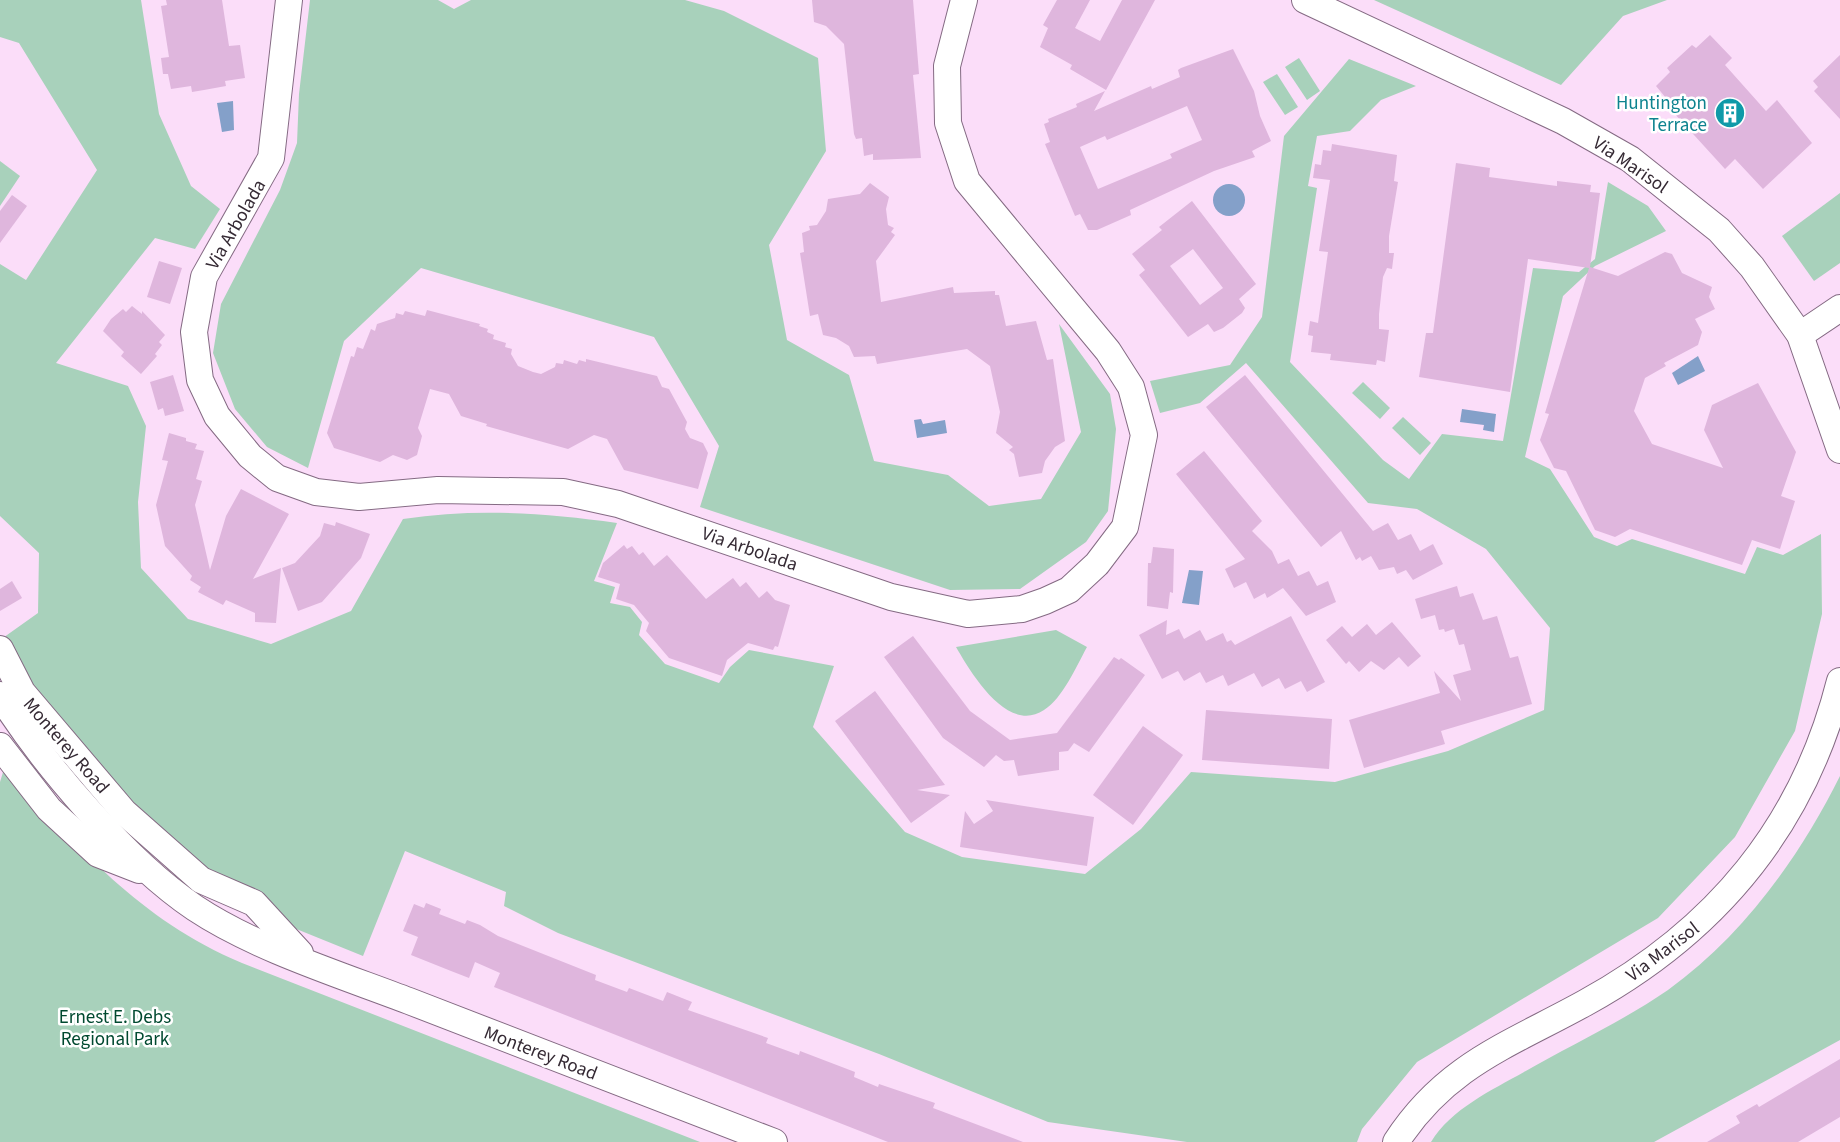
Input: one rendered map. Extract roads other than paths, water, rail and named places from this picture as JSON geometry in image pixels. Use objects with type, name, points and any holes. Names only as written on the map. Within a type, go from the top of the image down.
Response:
[{"type":"street","name":"Via Arbolada","points":[[289,0],[271,158],[204,277],[194,332],[200,380],[217,416],[250,456],[277,478],[316,492],[359,497],[438,490],[564,492],[618,504],[891,597],[968,614],[1022,609],[1045,601],[1069,590],[1097,564],[1125,527],[1144,435],[1130,387],[1108,351],[967,181],[948,122],[947,66],[964,0]]},
{"type":"street","name":"Via Marisol","points":[[1306,0],[1563,121],[1630,159],[1720,230],[1752,267],[1800,335],[1840,450]]},
{"type":"street","points":[[1800,335],[1840,308]]},
{"type":"street","name":"Monterey Road","points":[[0,649],[22,692],[124,812],[201,880],[254,903],[308,962]]},
{"type":"street","name":"Via Marisol","points":[[1396,1142],[1420,1108],[1455,1075],[1632,976],[1677,943],[1734,889],[1770,842],[1805,781],[1830,719],[1840,681]]},
{"type":"street","name":"Monterey Road","points":[[0,695],[27,736],[120,843],[155,877],[197,909],[308,962],[774,1142]]},
{"type":"street","name":"Monterey Road","points":[[0,746],[49,809],[98,854],[155,877]]},
{"type":"water","points":[[233,101],[234,130],[222,132],[217,103]]},
{"type":"water","points":[[1229,184],[1240,189],[1245,200],[1240,211],[1229,216],[1218,211],[1213,200],[1218,189]]},
{"type":"water","points":[[1698,356],[1705,371],[1678,385],[1672,373]]},
{"type":"water","points":[[1462,409],[1496,414],[1494,432],[1483,430],[1484,425],[1460,422]]},
{"type":"water","points":[[921,419],[923,424],[945,420],[947,433],[917,438],[914,420]]},
{"type":"water","points":[[1189,570],[1203,571],[1199,605],[1182,603]]},
{"type":"place","name":"Huntington Terrace","points":[[1730,113]]},
{"type":"park label","name":"Ernest E. Debs Regional Park","points":[[115,1027]]}]
